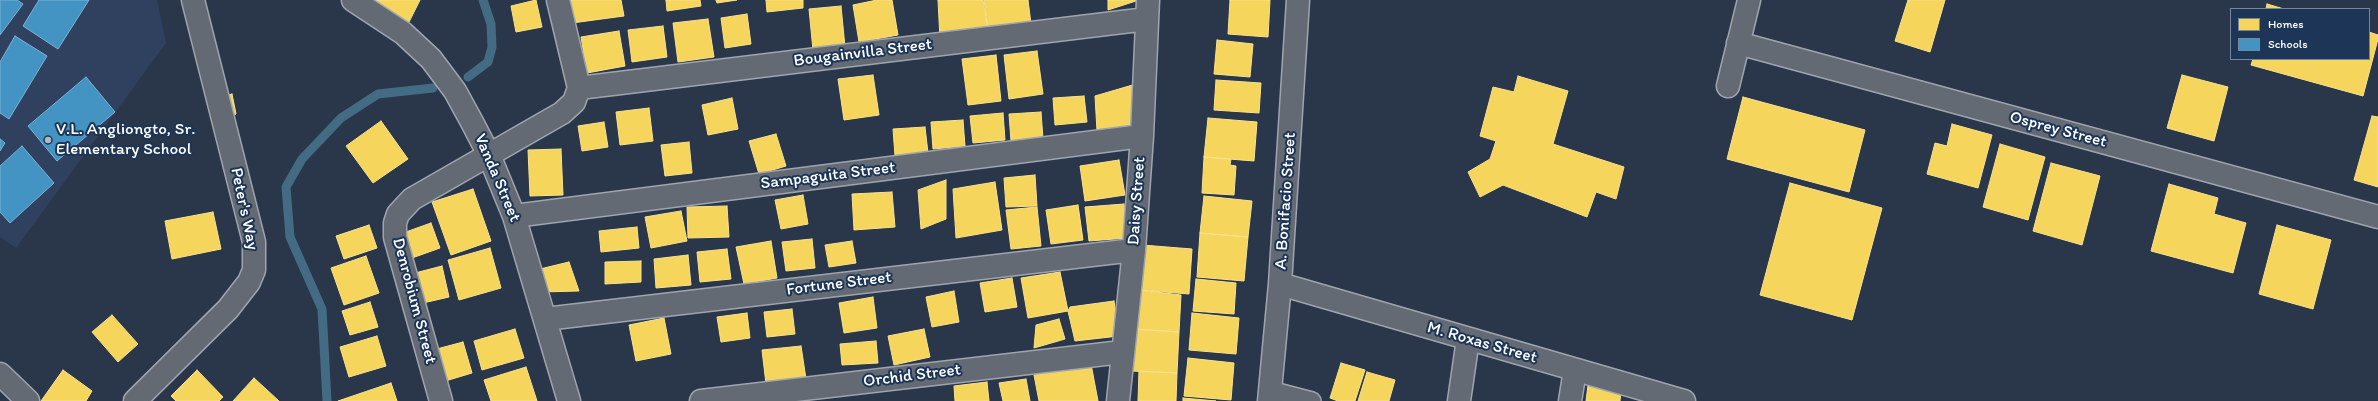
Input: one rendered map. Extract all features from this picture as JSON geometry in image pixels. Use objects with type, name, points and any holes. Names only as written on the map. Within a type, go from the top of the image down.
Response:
[{"type":"street","name":"Peter's Way","points":[[145,397],[228,309],[249,282],[254,270],[254,242],[193,0]]},
{"type":"street","name":"Vanda Street","points":[[353,0],[403,33],[435,64],[455,91],[489,155],[514,216],[569,401]]},
{"type":"street","points":[[558,0],[579,88]]},
{"type":"street","name":"A. Bonifacio Street","points":[[1270,395],[1280,284],[1298,0]]},
{"type":"street","points":[[1728,86],[1749,0]]},
{"type":"street","name":"Bougainvilla Street","points":[[579,88],[1147,9]]},
{"type":"street","name":"Daisy Street","points":[[1118,401],[1134,250],[1142,136],[1147,9]]},
{"type":"street","name":"Osprey Street","points":[[1738,43],[2378,217]]},
{"type":"street","name":"Denrobium Street","points":[[441,401],[395,237],[395,223],[398,214],[405,204],[562,113],[574,102],[579,88]]},
{"type":"street","name":"Sampaguita Street","points":[[514,216],[1142,136]]},
{"type":"street","name":"Fortune Street","points":[[544,319],[1134,250]]},
{"type":"street","name":"M. Roxas Street","points":[[1280,284],[1678,400]]},
{"type":"street","points":[[1459,401],[1468,338]]},
{"type":"street","name":"Orchid Street","points":[[701,401],[1122,352]]},
{"type":"street","points":[[1570,401],[1575,370]]},
{"type":"street","points":[[0,374],[28,401]]},
{"type":"lane","points":[[1270,395],[1312,401]]},
{"type":"shaded area","name":"V.L. Angliongto, Sr. Elementary School","points":[[0,0],[157,0],[166,43],[16,248],[0,237]]},
{"type":"building: Homes","points":[[364,0],[420,0],[409,22]]},
{"type":"building: Homes","points":[[536,0],[542,27],[516,32],[511,6]]},
{"type":"building: Homes","points":[[569,0],[621,0],[624,16],[572,23]]},
{"type":"building: Homes","points":[[666,0],[700,0],[701,6],[667,11]]},
{"type":"building: Homes","points":[[716,0],[737,0],[717,3]]},
{"type":"building: Homes","points":[[766,0],[803,0],[803,8],[767,12]]},
{"type":"building: Homes","points":[[877,0],[892,0],[898,35],[859,42],[853,5]]},
{"type":"building: Homes","points":[[938,0],[983,0],[988,31],[940,39]]},
{"type":"building: Homes","points":[[984,0],[1028,0],[1031,24],[988,31]]},
{"type":"building: Homes","points":[[1108,0],[1139,0],[1108,10]]},
{"type":"building: Homes","points":[[1230,0],[1270,0],[1268,37],[1228,34]]},
{"type":"building: Homes","points":[[1908,0],[1945,0],[1930,52],[1895,41]]},
{"type":"building: Homes","points":[[2267,4],[2281,8],[2266,8]]},
{"type":"building: Homes","points":[[841,6],[845,47],[813,50],[809,9]]},
{"type":"building: Homes","points":[[747,14],[751,44],[725,48],[721,18]]},
{"type":"building: Homes","points":[[708,19],[714,57],[678,62],[673,23]]},
{"type":"building: Homes","points":[[663,26],[667,57],[632,62],[628,30]]},
{"type":"building: Homes","points":[[619,31],[625,66],[587,73],[581,37]]},
{"type":"building: Homes","points":[[2370,32],[2378,35],[2363,96],[2251,65],[2253,60],[2370,60]]},
{"type":"building: Homes","points":[[1217,40],[1253,44],[1250,77],[1214,74]]},
{"type":"building: Homes","points":[[1037,51],[1043,94],[1009,99],[1004,55]]},
{"type":"building: Homes","points":[[996,55],[1001,101],[968,105],[962,59]]},
{"type":"building: Homes","points":[[873,75],[879,115],[844,120],[838,79]]},
{"type":"building: Homes","points":[[2182,75],[2228,87],[2214,141],[2167,128]]},
{"type":"building: Homes","points":[[1518,76],[1568,91],[1553,144],[1624,167],[1616,199],[1596,192],[1587,217],[1503,185],[1480,197],[1468,172],[1490,159],[1496,141],[1480,136],[1493,87],[1514,92]]},
{"type":"building: Homes","points":[[1216,80],[1261,83],[1259,113],[1214,110]]},
{"type":"building: Homes","points":[[1136,84],[1137,129],[1097,131],[1095,96]]},
{"type":"building: Homes","points":[[232,94],[236,114],[228,117],[222,97]]},
{"type":"building: Homes","points":[[1084,96],[1087,122],[1055,125],[1053,98]]},
{"type":"building: Homes","points":[[1743,97],[1865,130],[1849,192],[1727,159]]},
{"type":"building: Homes","points":[[732,98],[738,129],[708,135],[702,105]]},
{"type":"building: Homes","points":[[649,108],[653,141],[620,145],[616,112]]},
{"type":"building: Homes","points":[[1041,112],[1043,139],[1011,141],[1009,114]]},
{"type":"building: Homes","points":[[1003,113],[1005,140],[973,143],[970,116]]},
{"type":"building: Homes","points":[[2372,116],[2378,117],[2378,187],[2354,180]]},
{"type":"building: Homes","points":[[1208,118],[1257,122],[1254,161],[1204,157]]},
{"type":"building: Homes","points":[[963,120],[965,146],[933,149],[931,122]]},
{"type":"building: Homes","points":[[381,121],[408,159],[373,183],[346,146]]},
{"type":"building: Homes","points":[[604,122],[608,147],[582,151],[578,126]]},
{"type":"building: Homes","points":[[1952,124],[1992,135],[1978,188],[1927,174],[1935,143],[1947,146]]},
{"type":"building: Homes","points":[[925,127],[928,153],[895,156],[893,129]]},
{"type":"building: Homes","points":[[776,134],[786,166],[759,174],[749,141]]},
{"type":"building: Homes","points":[[689,142],[692,173],[665,176],[661,145]]},
{"type":"building: Homes","points":[[2000,144],[2045,157],[2028,220],[1983,207]]},
{"type":"building: Homes","points":[[561,149],[563,195],[530,196],[528,150]]},
{"type":"building: Homes","points":[[1204,157],[1231,159],[1230,165],[1236,166],[1234,195],[1202,193]]},
{"type":"building: Homes","points":[[1119,160],[1125,195],[1085,201],[1080,166]]},
{"type":"building: Homes","points":[[2051,163],[2100,176],[2082,245],[2033,231]]},
{"type":"building: Homes","points":[[1035,175],[1037,206],[1006,207],[1004,178]]},
{"type":"building: Homes","points":[[946,180],[946,219],[921,229],[918,190]]},
{"type":"building: Homes","points":[[995,182],[1002,230],[956,238],[953,189]]},
{"type":"building: Homes","points":[[1790,183],[1882,208],[1852,320],[1760,295]]},
{"type":"building: Homes","points":[[2169,184],[2218,198],[2214,214],[2246,223],[2233,273],[2151,251]]},
{"type":"building: Homes","points":[[473,189],[491,241],[451,255],[432,202]]},
{"type":"building: Homes","points":[[892,192],[895,227],[854,230],[852,194]]},
{"type":"building: Homes","points":[[803,195],[808,224],[781,229],[775,200]]},
{"type":"building: Homes","points":[[1204,196],[1252,201],[1248,237],[1200,233]]},
{"type":"building: Homes","points":[[1124,204],[1127,238],[1089,241],[1085,207]]},
{"type":"building: Homes","points":[[1078,205],[1083,240],[1051,244],[1046,210]]},
{"type":"building: Homes","points":[[727,206],[729,237],[688,238],[687,207]]},
{"type":"building: Homes","points":[[1037,207],[1041,246],[1011,249],[1006,210]]},
{"type":"building: Homes","points":[[681,211],[687,241],[651,248],[645,217]]},
{"type":"building: Homes","points":[[213,212],[221,249],[172,259],[165,221]]},
{"type":"building: Homes","points":[[431,223],[440,248],[412,258],[403,233]]},
{"type":"building: Homes","points":[[369,225],[377,248],[344,259],[336,236]]},
{"type":"building: Homes","points":[[2277,225],[2331,240],[2313,309],[2259,294]]},
{"type":"building: Homes","points":[[637,227],[639,248],[601,252],[599,231]]},
{"type":"building: Homes","points":[[1200,233],[1248,237],[1244,281],[1197,277]]},
{"type":"building: Homes","points":[[812,239],[815,268],[786,271],[782,242]]},
{"type":"building: Homes","points":[[771,241],[777,278],[744,284],[736,247]]},
{"type":"building: Homes","points":[[852,241],[856,263],[829,267],[825,245]]},
{"type":"building: Homes","points":[[1142,245],[1192,249],[1189,294],[1139,290]]},
{"type":"building: Homes","points":[[490,248],[501,288],[459,300],[448,260]]},
{"type":"building: Homes","points":[[727,249],[731,279],[700,282],[697,252]]},
{"type":"building: Homes","points":[[688,255],[691,285],[656,288],[654,259]]},
{"type":"building: Homes","points":[[366,256],[379,293],[344,305],[331,268]]},
{"type":"building: Homes","points":[[641,261],[641,282],[605,284],[605,262]]},
{"type":"building: Homes","points":[[569,262],[579,291],[541,292],[540,269]]},
{"type":"building: Homes","points":[[442,266],[449,297],[423,303],[415,273]]},
{"type":"building: Homes","points":[[1060,272],[1068,311],[1028,318],[1021,278]]},
{"type":"building: Homes","points":[[1012,278],[1017,307],[985,312],[980,283]]},
{"type":"building: Homes","points":[[1196,279],[1236,283],[1234,314],[1193,311]]},
{"type":"building: Homes","points":[[1139,290],[1181,295],[1179,332],[1135,329]]},
{"type":"building: Homes","points":[[954,291],[959,322],[932,327],[926,297]]},
{"type":"building: Homes","points":[[873,297],[877,328],[844,333],[839,303]]},
{"type":"building: Homes","points":[[1114,301],[1119,336],[1075,341],[1068,311],[1070,307]]},
{"type":"building: Homes","points":[[370,302],[378,327],[350,335],[342,311]]},
{"type":"building: Homes","points":[[792,309],[795,334],[767,337],[764,312]]},
{"type":"building: Homes","points":[[747,313],[750,338],[721,342],[717,317]]},
{"type":"building: Homes","points":[[1192,313],[1239,318],[1236,354],[1189,350]]},
{"type":"building: Homes","points":[[112,315],[138,344],[118,362],[92,332]]},
{"type":"building: Homes","points":[[664,318],[671,354],[636,361],[629,325]]},
{"type":"building: Homes","points":[[1059,319],[1065,339],[1034,348],[1036,325]]},
{"type":"building: Homes","points":[[515,329],[524,358],[482,370],[474,341]]},
{"type":"building: Homes","points":[[924,329],[930,357],[894,365],[888,336]]},
{"type":"building: Homes","points":[[1132,329],[1179,332],[1177,373],[1131,371]]},
{"type":"building: Homes","points":[[377,336],[386,366],[349,377],[340,347]]},
{"type":"building: Homes","points":[[876,341],[878,363],[842,365],[840,344]]},
{"type":"building: Homes","points":[[463,342],[472,373],[442,382],[433,350]]},
{"type":"building: Homes","points":[[801,346],[806,379],[766,384],[762,350]]},
{"type":"building: Homes","points":[[1188,358],[1234,363],[1231,400],[1184,396]]},
{"type":"building: Homes","points":[[1341,363],[1365,370],[1355,401],[1338,401],[1330,398]]},
{"type":"building: Homes","points":[[1091,364],[1098,401],[1039,401],[1034,375]]},
{"type":"building: Homes","points":[[526,367],[537,401],[491,401],[484,380]]},
{"type":"building: Homes","points":[[63,370],[92,391],[86,401],[41,401]]},
{"type":"building: Homes","points":[[197,370],[223,397],[219,401],[176,401],[171,396]]},
{"type":"building: Homes","points":[[1139,371],[1177,373],[1176,401],[1138,401]]},
{"type":"building: Homes","points":[[1367,372],[1395,380],[1389,401],[1358,401]]},
{"type":"building: Homes","points":[[254,378],[279,401],[233,401]]},
{"type":"building: Homes","points":[[1026,379],[1030,401],[1003,401],[999,383]]},
{"type":"building: Homes","points":[[987,382],[989,401],[955,401],[954,386]]},
{"type":"building: Homes","points":[[391,383],[397,401],[338,401]]},
{"type":"building: Homes","points":[[1588,385],[1621,390],[1620,401],[1586,401]]},
{"type":"building: Homes","points":[[1183,398],[1216,401],[1183,401]]},
{"type":"building: Schools","points":[[0,0],[17,0],[23,4],[0,35]]},
{"type":"building: Schools","points":[[39,0],[89,0],[58,49],[23,26]]},
{"type":"building: Schools","points":[[15,36],[47,56],[9,119],[0,113],[0,62]]},
{"type":"building: Schools","points":[[86,77],[115,112],[57,161],[28,126]]},
{"type":"building: Schools","points":[[0,139],[5,143],[0,151]]},
{"type":"building: Schools","points":[[22,146],[54,183],[10,223],[0,212],[0,166]]},
{"type":"waterway","points":[[468,77],[488,62],[492,47],[491,24],[483,0]]},
{"type":"waterway","points":[[327,401],[322,309],[290,237],[286,187],[302,159],[341,118],[378,94],[433,88]]},
{"type":"place","name":"V.L. Angliongto, Sr. Elementary School","points":[[48,140]]}]
